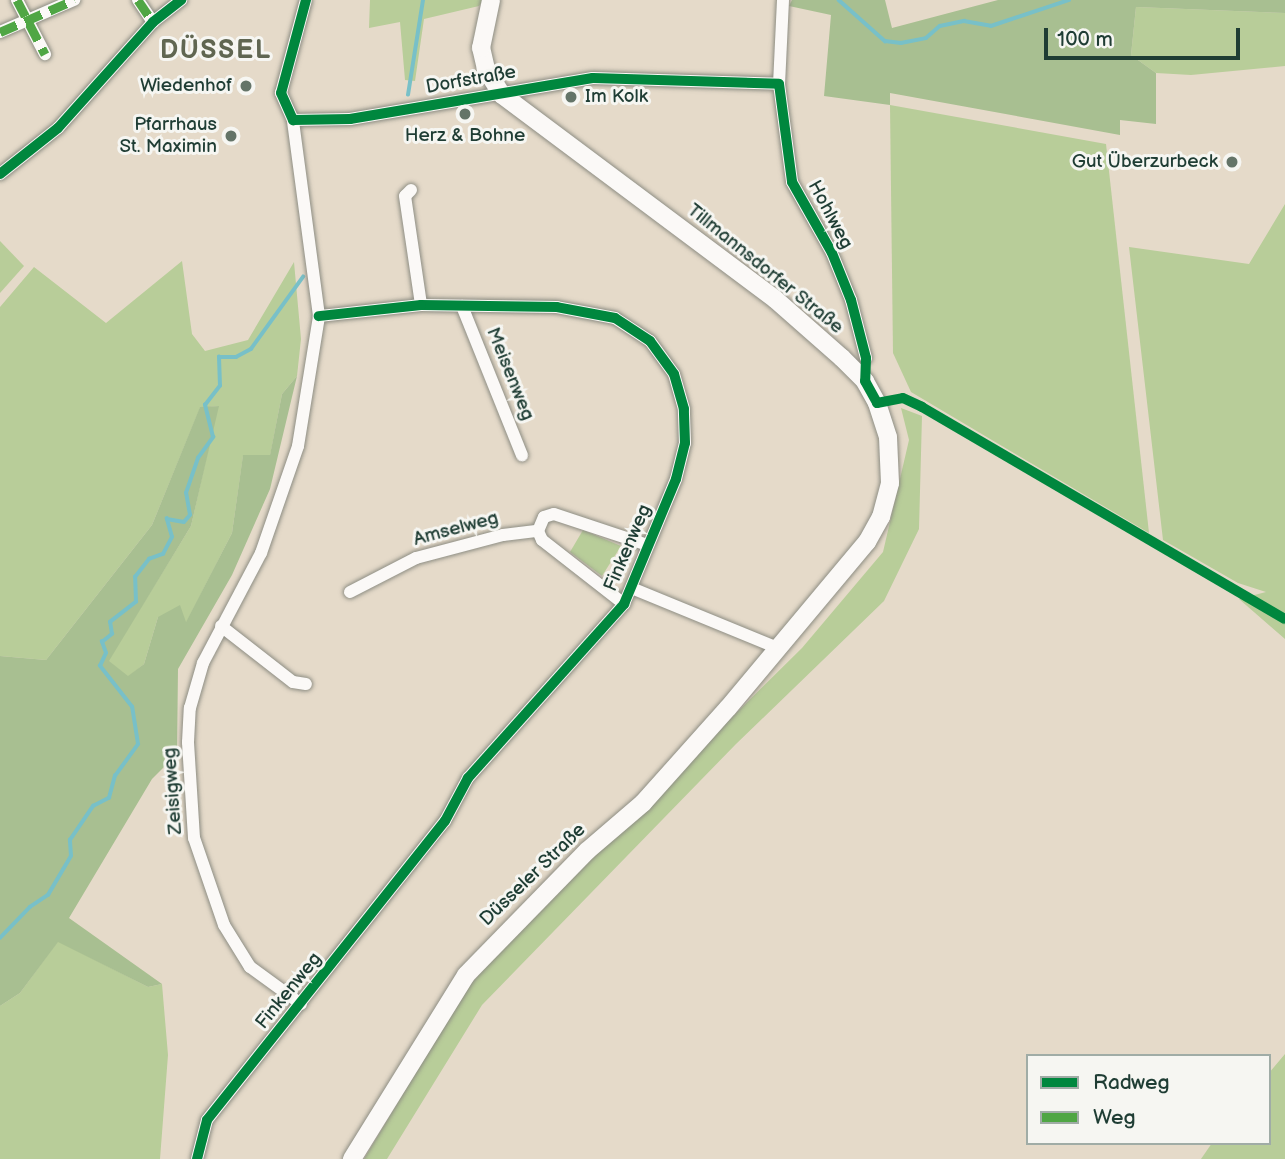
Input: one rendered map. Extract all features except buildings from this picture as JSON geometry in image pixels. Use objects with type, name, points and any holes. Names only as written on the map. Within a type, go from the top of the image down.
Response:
[{"type":"main road","name":"Tillmannsdorfer Straße","points":[[491,0],[481,48],[486,69],[502,95],[775,299],[857,373],[877,403],[890,461],[881,517],[859,552],[778,648]]},
{"type":"main road","name":"Düsseler Straße","points":[[352,1159],[466,975],[587,851],[643,803],[778,648]]},
{"type":"street","points":[[17,0],[45,54]]},
{"type":"street","points":[[0,32],[74,0]]},
{"type":"street","points":[[138,0],[153,22]]},
{"type":"street","points":[[0,174],[86,100],[153,22],[181,0]]},
{"type":"street","points":[[306,0],[281,93],[293,120],[319,316]]},
{"type":"street","name":"Hohlweg","points":[[783,0],[779,84],[792,182],[832,253],[851,300],[866,358]]},
{"type":"street","name":"Dorfstraße","points":[[293,120],[350,119],[593,78],[779,84]]},
{"type":"street","points":[[411,190],[405,196],[421,305]]},
{"type":"street","name":"Finkenweg","points":[[197,1159],[207,1120],[445,821],[468,778],[625,604],[634,589],[648,545],[676,479],[686,431],[678,386],[658,349],[629,325],[597,312],[421,305],[319,316]]},
{"type":"street","name":"Meisenweg","points":[[462,306],[522,455]]},
{"type":"street","name":"Zeisigweg","points":[[301,1004],[250,967],[224,925],[194,838],[190,708],[203,663],[261,554],[299,446],[319,316]]},
{"type":"street","points":[[625,604],[542,540],[538,531],[544,517],[554,514],[648,545]]},
{"type":"street","name":"Amselweg","points":[[350,592],[416,558],[503,535],[538,531]]},
{"type":"street","name":"Finkenweg","points":[[634,589],[778,648]]},
{"type":"street","points":[[221,626],[293,681],[306,684]]},
{"type":"green space","points":[[370,0],[483,0],[479,6],[424,19],[415,81],[405,80],[400,22],[369,28]]},
{"type":"green space","points":[[792,0],[885,0],[892,28],[998,0],[1285,0],[1285,13],[1136,7],[1131,55],[1156,73],[1156,124],[1120,120],[1120,135],[890,93],[890,105],[824,96],[831,15],[789,6]]},
{"type":"green space","points":[[1136,7],[1285,13],[1285,66],[1191,75],[1156,73],[1131,55]]},
{"type":"green space","points":[[890,105],[1106,144],[1149,533],[911,392],[893,353]]},
{"type":"green space","points":[[1285,204],[1285,639],[1239,599],[1266,592],[1238,583],[1163,540],[1129,247],[1249,264]]},
{"type":"green space","points":[[0,241],[24,266],[0,293]]},
{"type":"green space","points":[[182,261],[192,334],[205,351],[248,340],[294,262],[301,339],[297,376],[282,394],[270,456],[243,456],[232,533],[186,623],[158,617],[144,664],[128,677],[108,661],[191,526],[218,406],[200,408],[152,525],[46,660],[0,656],[0,307],[34,267],[106,323]]},
{"type":"green space","points":[[297,376],[270,489],[232,575],[178,669],[177,754],[152,779],[69,918],[162,984],[148,987],[58,942],[20,993],[0,1006],[0,656],[46,660],[152,525],[200,407],[219,406],[191,526],[109,661],[128,676],[144,664],[158,617],[180,605],[186,622],[232,533],[243,455],[270,455],[282,394]]},
{"type":"green space","points":[[901,408],[922,416],[919,529],[884,601],[736,744],[482,1005],[387,1159],[364,1159],[464,992],[522,925],[802,648],[883,552],[909,440]]},
{"type":"green space","points":[[583,530],[621,546],[602,576],[570,552]]},
{"type":"green space","points":[[58,941],[148,987],[162,984],[168,1055],[160,1159],[0,1159],[0,1006],[20,993]]},
{"type":"green space","points":[[1285,1054],[1285,1159],[1201,1159],[1211,1145],[1271,1145],[1271,1071]]},
{"type":"waterway","points":[[408,95],[423,0]]},
{"type":"waterway","name":"DÜSSEL","points":[[839,0],[885,41],[901,43],[926,38],[940,26],[964,21],[991,26],[1069,0]]},
{"type":"waterway","points":[[0,938],[30,907],[48,895],[71,856],[70,840],[93,806],[109,798],[115,776],[138,744],[132,707],[100,666],[106,653],[102,642],[112,634],[110,622],[136,602],[135,577],[149,559],[163,554],[172,537],[167,519],[184,522],[190,515],[186,493],[198,458],[213,437],[205,405],[220,386],[219,357],[236,357],[251,349],[303,277]]},
{"type":"marked path","points":[[17,0],[45,54]]},
{"type":"marked path","points":[[0,32],[74,0]]},
{"type":"marked path","points":[[138,0],[153,22]]},
{"type":"cycle path","points":[[0,174],[58,128],[153,22],[181,0]]},
{"type":"cycle path","points":[[306,0],[281,93],[293,120],[350,119],[593,78],[779,84],[792,182],[832,253],[851,300],[866,358],[865,381],[877,403],[903,398],[922,407],[1285,619]]},
{"type":"cycle path","points":[[197,1159],[207,1120],[445,821],[468,778],[624,604],[676,479],[685,443],[684,409],[674,374],[650,341],[615,318],[557,307],[421,305],[319,316]]},
{"type":"place","name":"Wiedenhof","points":[[246,86]]},
{"type":"place","name":"Im Kolk","points":[[571,97]]},
{"type":"place","name":"Herz & Bohne","points":[[465,114]]},
{"type":"place","name":"Pfarrhaus St. Maximin","points":[[231,136]]},
{"type":"place","name":"Gut Überzurbeck","points":[[1232,162]]},
{"type":"district","name":"DÜSSEL","points":[[216,51]]}]
